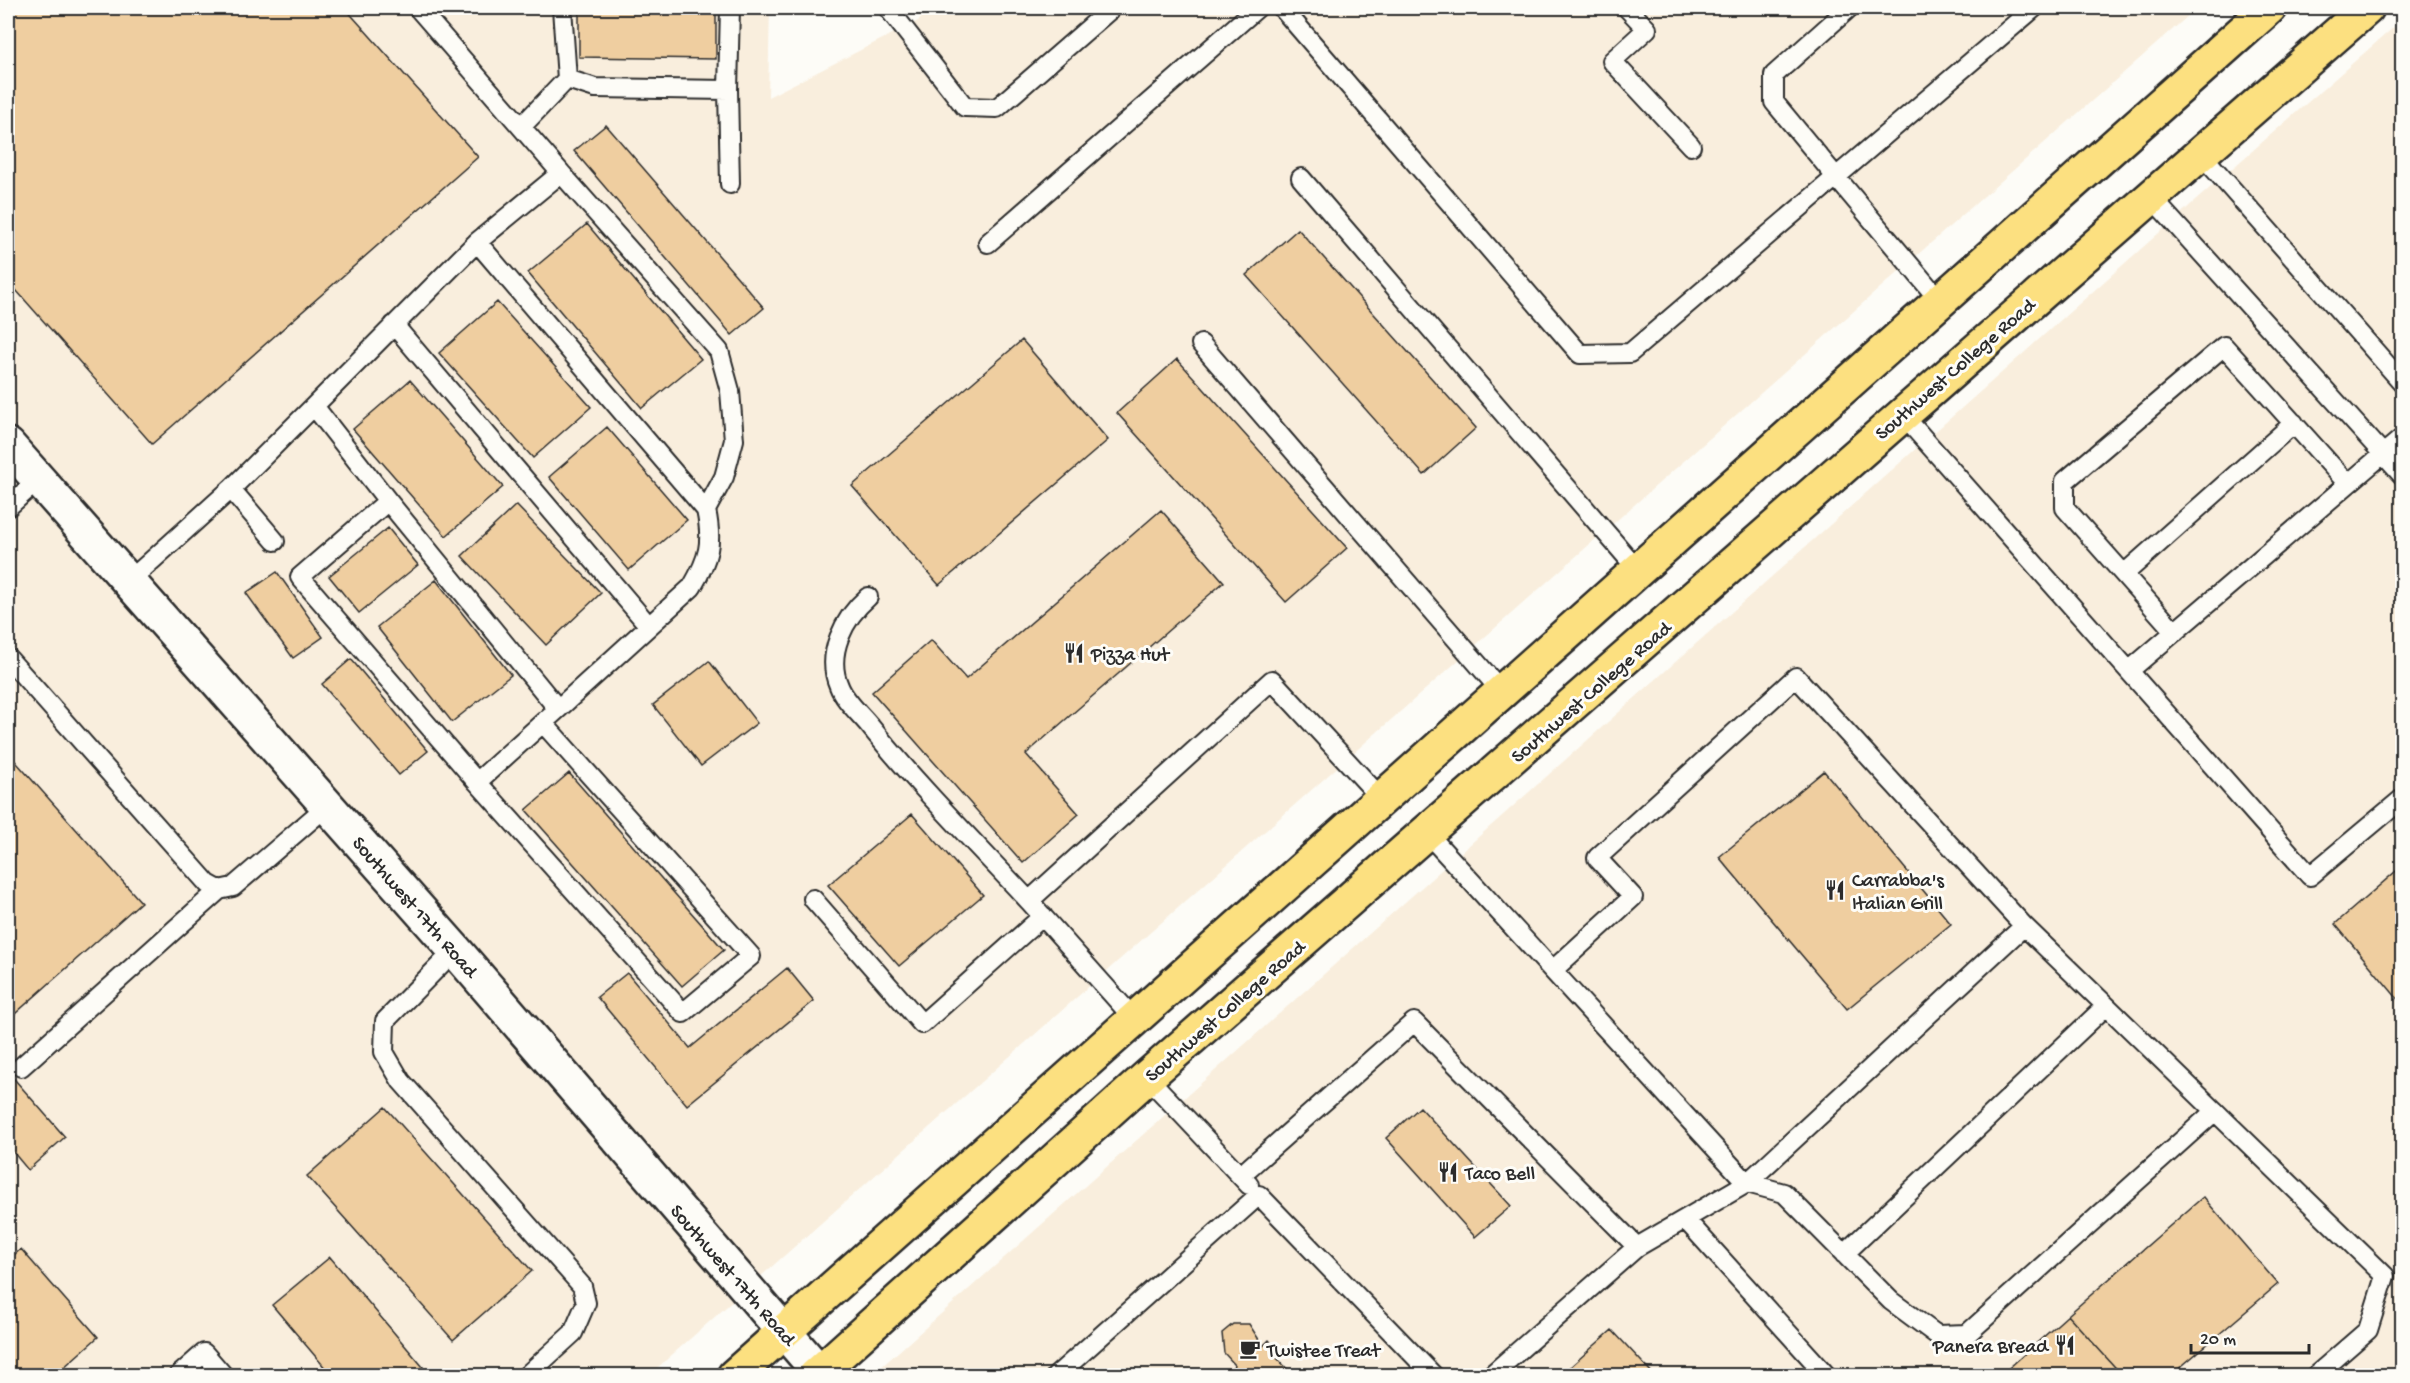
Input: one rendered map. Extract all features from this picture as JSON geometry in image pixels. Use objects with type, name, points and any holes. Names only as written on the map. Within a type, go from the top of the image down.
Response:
[{"type":"main road","name":"Southwest College Road","points":[[819,1374],[1147,1077],[1734,565],[1901,413],[2367,8]]},
{"type":"main road","points":[[734,1376],[1136,1021],[1380,797],[1502,692],[2264,9]]},
{"type":"street","name":"Southwest 17th Road","points":[[8,446],[455,950],[819,1374]]},
{"type":"lane","points":[[418,8],[719,351],[730,391],[734,440],[724,477],[706,510]]},
{"type":"lane","points":[[522,126],[567,79],[562,8]]},
{"type":"lane","points":[[730,8],[728,90],[730,184]]},
{"type":"lane","points":[[888,8],[965,107],[997,108],[1112,8]]},
{"type":"lane","points":[[988,243],[1257,8]]},
{"type":"lane","points":[[1282,8],[1580,354],[1630,353],[2034,8]]},
{"type":"lane","points":[[1627,8],[1647,29],[1612,61],[1691,146]]},
{"type":"lane","points":[[1849,8],[1774,75],[1774,102],[1940,301]]},
{"type":"lane","points":[[567,79],[595,88],[728,90]]},
{"type":"lane","points":[[2201,154],[2403,382]]},
{"type":"lane","points":[[128,582],[231,489],[477,242],[561,173]]},
{"type":"lane","points":[[1300,178],[1638,570]]},
{"type":"lane","points":[[2151,197],[2403,475]]},
{"type":"lane","points":[[477,242],[706,510],[711,532],[708,561],[693,587],[477,782]]},
{"type":"lane","points":[[394,325],[649,626]]},
{"type":"lane","points":[[1201,344],[1502,692]]},
{"type":"lane","points":[[2175,632],[2065,508],[2065,481],[2224,346],[2348,484]]},
{"type":"lane","points":[[314,405],[388,501],[558,709]]},
{"type":"lane","points":[[1901,413],[2310,876],[2403,799]]},
{"type":"lane","points":[[2124,574],[2294,423]]},
{"type":"lane","points":[[2130,670],[2403,438]]},
{"type":"lane","points":[[8,507],[38,480]]},
{"type":"lane","points":[[231,489],[275,541]]},
{"type":"lane","points":[[388,501],[300,577],[477,782],[683,1013],[751,956],[543,723]]},
{"type":"lane","points":[[868,597],[852,610],[837,643],[835,669],[839,687],[885,744],[1136,1021]]},
{"type":"lane","points":[[8,658],[208,884],[219,890]]},
{"type":"lane","points":[[1553,970],[1633,897],[1597,858],[1796,677],[2024,926],[2385,1276],[2368,1330],[2315,1376]]},
{"type":"lane","points":[[1029,901],[1272,680],[1380,797]]},
{"type":"lane","points":[[21,1067],[219,890],[233,887],[327,806]]},
{"type":"lane","points":[[1427,833],[1747,1183],[1784,1193],[1891,1301],[1937,1335],[1967,1334],[2215,1111]]},
{"type":"lane","points":[[813,899],[922,1024],[1043,916]]},
{"type":"lane","points":[[1490,1376],[1637,1247],[1747,1183],[2024,926]]},
{"type":"lane","points":[[455,950],[385,1021],[382,1028],[384,1052],[401,1081],[582,1286],[586,1303],[573,1333],[526,1376]]},
{"type":"lane","points":[[1844,1254],[2106,1006]]},
{"type":"lane","points":[[1241,1175],[1414,1022],[1637,1247]]},
{"type":"lane","points":[[1147,1077],[1434,1376]]},
{"type":"lane","points":[[1056,1376],[1259,1195]]},
{"type":"lane","points":[[1686,1220],[1827,1376]]},
{"type":"lane","points":[[178,1376],[204,1353],[224,1376]]},
{"type":"shaded area","points":[[8,8],[770,8],[768,97],[918,21],[932,8],[2197,8],[648,1376],[8,1375]]},
{"type":"shaded area","points":[[2402,20],[2402,1375],[871,1376],[2195,201]]},
{"type":"building","points":[[8,8],[345,8],[478,157],[152,444],[8,281]]},
{"type":"building","points":[[579,8],[716,8],[716,59],[579,57]]},
{"type":"building","points":[[606,125],[764,308],[732,335],[574,151]]},
{"type":"building","points":[[587,224],[701,359],[642,408],[528,273]]},
{"type":"building","points":[[1298,229],[1476,428],[1424,475],[1246,275]]},
{"type":"building","points":[[497,302],[591,407],[533,458],[439,353]]},
{"type":"building","points":[[1022,340],[1108,440],[939,585],[852,486]]},
{"type":"building","points":[[1177,359],[1347,548],[1286,602],[1117,413]]},
{"type":"building","points":[[410,380],[503,487],[446,536],[353,429]]},
{"type":"building","points":[[607,427],[687,520],[629,570],[549,477]]},
{"type":"building","points":[[516,505],[601,593],[546,645],[462,556]]},
{"type":"building","points":[[1161,510],[1224,582],[1026,754],[1079,814],[1023,863],[872,692],[931,640],[966,679]]},
{"type":"building","points":[[388,528],[418,565],[359,613],[329,576]]},
{"type":"building","points":[[277,572],[323,637],[293,658],[246,593]]},
{"type":"building","points":[[436,580],[511,675],[452,722],[377,627]]},
{"type":"building","points":[[351,659],[428,751],[399,775],[322,684]]},
{"type":"building","points":[[709,661],[757,723],[701,766],[653,705]]},
{"type":"building","points":[[8,753],[141,902],[8,1020]]},
{"type":"building","name":"Carrabba's Italian Grill","points":[[1824,771],[1951,924],[1847,1009],[1719,857]]},
{"type":"building","points":[[569,773],[724,950],[682,986],[526,810]]},
{"type":"building","points":[[912,814],[983,895],[899,966],[828,885]]},
{"type":"building","points":[[2402,866],[2402,1004],[2335,924]]},
{"type":"building","points":[[787,968],[814,1001],[687,1105],[597,997],[627,973],[690,1048]]},
{"type":"building","points":[[8,1072],[65,1137],[28,1170],[8,1146]]},
{"type":"building","points":[[385,1107],[532,1271],[453,1340],[307,1176]]},
{"type":"building","name":"Taco Bell","points":[[1420,1107],[1511,1206],[1475,1237],[1386,1138]]},
{"type":"building","points":[[2203,1197],[2278,1284],[2170,1376],[2123,1376],[2068,1315]]},
{"type":"building","points":[[21,1249],[98,1337],[54,1376],[8,1376],[8,1260]]},
{"type":"building","points":[[330,1257],[423,1367],[413,1376],[332,1376],[272,1305]]},
{"type":"building","name":"Panera Bread","points":[[2068,1315],[2123,1376],[2000,1376]]},
{"type":"building","name":"Twistee Treat","points":[[1233,1324],[1249,1324],[1263,1346],[1269,1340],[1280,1353],[1276,1357],[1294,1376],[1229,1376],[1226,1373],[1235,1365],[1224,1353],[1222,1333]]},
{"type":"building","points":[[1612,1330],[1655,1376],[1560,1376],[1578,1360]]},
{"type":"place","name":"Pizza Hut","points":[[1074,653]]},
{"type":"place","name":"Carrabba's Italian Grill","points":[[1835,890]]},
{"type":"place","name":"Taco Bell","points":[[1448,1172]]},
{"type":"place","name":"Panera Bread","points":[[2065,1345]]},
{"type":"place","name":"Twistee Treat","points":[[1250,1349]]}]
